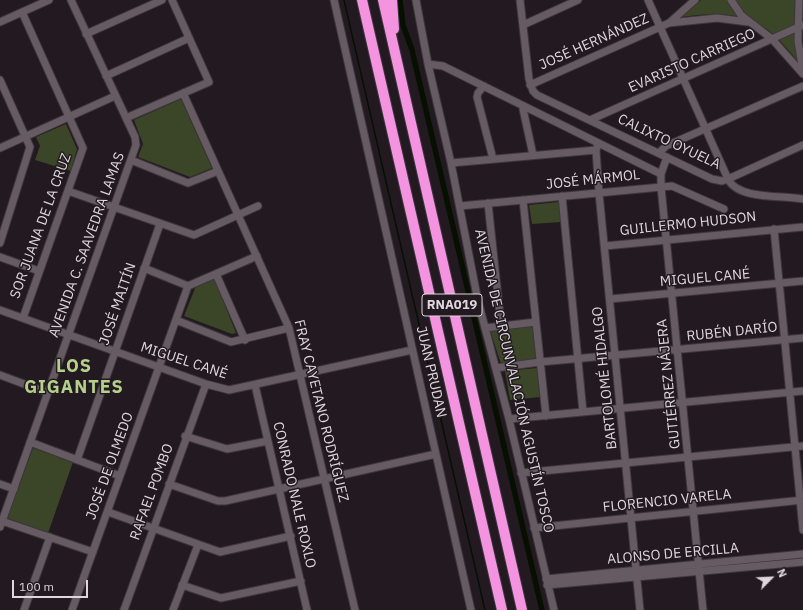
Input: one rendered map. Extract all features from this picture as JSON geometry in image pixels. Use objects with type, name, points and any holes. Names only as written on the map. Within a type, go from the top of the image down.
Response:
[{"type":"highway","points":[[356,0],[361,18],[371,38]]},
{"type":"highway","name":"RNA019","points":[[362,0],[502,610]]},
{"type":"highway","name":"RNA019","points":[[382,0],[522,610]]},
{"type":"highway","points":[[392,0],[397,64]]},
{"type":"street","points":[[0,22],[49,0]]},
{"type":"street","name":"AVENIDA C. SAAVEDRA LAMAS","points":[[1,524],[131,160],[136,142],[71,0]]},
{"type":"street","points":[[86,34],[162,0]]},
{"type":"street","points":[[126,118],[209,82],[172,0]]},
{"type":"street","name":"JUAN PRUDAN","points":[[334,0],[471,610]]},
{"type":"street","name":"AVENIDA DE CIRCUNVALACIÓN AGUSTÍN TOSCO","points":[[416,0],[428,64],[451,163],[485,328],[509,420],[554,610]]},
{"type":"street","points":[[520,0],[530,85]]},
{"type":"street","points":[[523,25],[578,0]]},
{"type":"street","points":[[648,0],[728,179],[803,145]]},
{"type":"street","name":"JOSÉ HERNÁNDEZ","points":[[669,23],[695,0]]},
{"type":"street","points":[[731,0],[748,22],[772,39],[803,73]]},
{"type":"street","points":[[799,0],[800,26],[798,41],[803,73]]},
{"type":"street","name":"SOR JUANA DE LA CRUZ","points":[[22,12],[83,148],[23,318]]},
{"type":"street","name":"JOSÉ HERNÁNDEZ","points":[[530,85],[669,23],[709,18],[748,22]]},
{"type":"street","name":"EVARISTO CARRIEGO","points":[[590,120],[800,26]]},
{"type":"street","points":[[106,76],[189,38]]},
{"type":"street","points":[[428,64],[443,66],[524,106],[597,147],[661,174]]},
{"type":"street","points":[[0,80],[3,96],[30,147],[30,152],[0,243]]},
{"type":"street","name":"CALIXTO OYUELA","points":[[530,85],[537,95],[712,179],[722,181],[728,179],[733,187],[766,197],[790,197],[803,200]]},
{"type":"street","points":[[484,86],[478,92],[477,97],[493,159]]},
{"type":"street","points":[[659,153],[666,146],[803,86]]},
{"type":"street","name":"FRAY CAYETANO RODRÍGUEZ","points":[[184,93],[289,328],[326,478],[355,610]]},
{"type":"street","points":[[0,148],[115,96]]},
{"type":"street","points":[[524,106],[522,109],[533,155]]},
{"type":"street","points":[[451,163],[597,147]]},
{"type":"street","name":"BARTOLOMÉ HIDALGO","points":[[597,147],[599,193],[640,610]]},
{"type":"street","name":"GUTIÉRREZ NÁJERA","points":[[667,157],[661,174],[662,187],[695,511],[703,610]]},
{"type":"street","points":[[131,160],[188,183],[218,171]]},
{"type":"street","name":"JOSÉ MÁRMOL","points":[[460,206],[662,187],[676,187],[724,209]]},
{"type":"street","points":[[68,191],[194,235],[258,206]]},
{"type":"street","points":[[562,196],[583,412]]},
{"type":"street","points":[[523,200],[546,416]]},
{"type":"street","points":[[488,203],[501,325]]},
{"type":"street","name":"JOSÉ MAITÍN","points":[[77,460],[160,224]]},
{"type":"street","points":[[803,227],[774,229],[784,340],[790,392],[799,446],[803,530]]},
{"type":"street","name":"GUILLERMO HUDSON","points":[[605,246],[774,229]]},
{"type":"street","points":[[0,256],[39,271]]},
{"type":"street","points":[[144,268],[188,286],[257,256]]},
{"type":"street","points":[[216,274],[245,340]]},
{"type":"street","name":"MIGUEL CANÉ","points":[[610,299],[803,281]]},
{"type":"street","name":"JOSÉ DE OLMEDO","points":[[72,610],[188,286]]},
{"type":"street","name":"MIGUEL CANÉ","points":[[0,310],[206,384],[233,390],[412,350]]},
{"type":"street","points":[[176,320],[227,342],[245,340],[289,328]]},
{"type":"street","points":[[485,328],[536,322]]},
{"type":"street","name":"RUBÉN DARÍO","points":[[496,368],[540,362],[803,338]]},
{"type":"street","points":[[0,375],[48,392]]},
{"type":"street","name":"RAFAEL POMBO","points":[[124,610],[185,436],[206,384]]},
{"type":"street","name":"CONRADO NALE ROXLO","points":[[255,385],[307,610]]},
{"type":"street","points":[[509,420],[803,391]]},
{"type":"street","points":[[185,436],[226,449],[268,441]]},
{"type":"street","points":[[30,442],[120,476]]},
{"type":"street","points":[[521,473],[799,446]]},
{"type":"street","points":[[169,484],[221,502],[436,454]]},
{"type":"street","points":[[0,484],[14,489]]},
{"type":"street","name":"FLORENCIO VARELA","points":[[534,528],[801,500]]},
{"type":"street","points":[[108,512],[217,552],[224,552],[291,536]]},
{"type":"street","points":[[1,524],[50,537],[93,552]]},
{"type":"street","points":[[24,610],[50,537]]},
{"type":"street","points":[[173,610],[198,545]]},
{"type":"street","name":"ALONSO DE ERCILLA","points":[[700,568],[803,554]]},
{"type":"street","name":"ALONSO DE ERCILLA","points":[[547,582],[700,568],[803,562]]},
{"type":"street","points":[[182,585],[221,598],[301,581]]},
{"type":"green space","points":[[701,0],[796,0],[794,28],[798,62],[775,36],[754,22],[731,15],[719,14],[681,17]]},
{"type":"green space","points":[[181,99],[212,168],[190,177],[138,157],[143,144],[134,120]]},
{"type":"green space","points":[[66,124],[77,149],[71,171],[35,160],[40,146],[36,137]]},
{"type":"green space","points":[[559,202],[561,222],[532,224],[529,205]]},
{"type":"green space","points":[[214,278],[236,333],[232,334],[184,316],[196,286]]},
{"type":"green space","points":[[533,326],[536,360],[501,364],[490,330]]},
{"type":"green space","points":[[537,368],[540,397],[510,400],[505,371]]},
{"type":"green space","points":[[33,448],[73,462],[48,533],[7,518]]},
{"type":"waterway","points":[[344,0],[485,610]]},
{"type":"waterway","points":[[400,0],[403,25],[412,50],[542,610]]},
{"type":"district","name":"LOS GIGANTES","points":[[74,377]]}]
